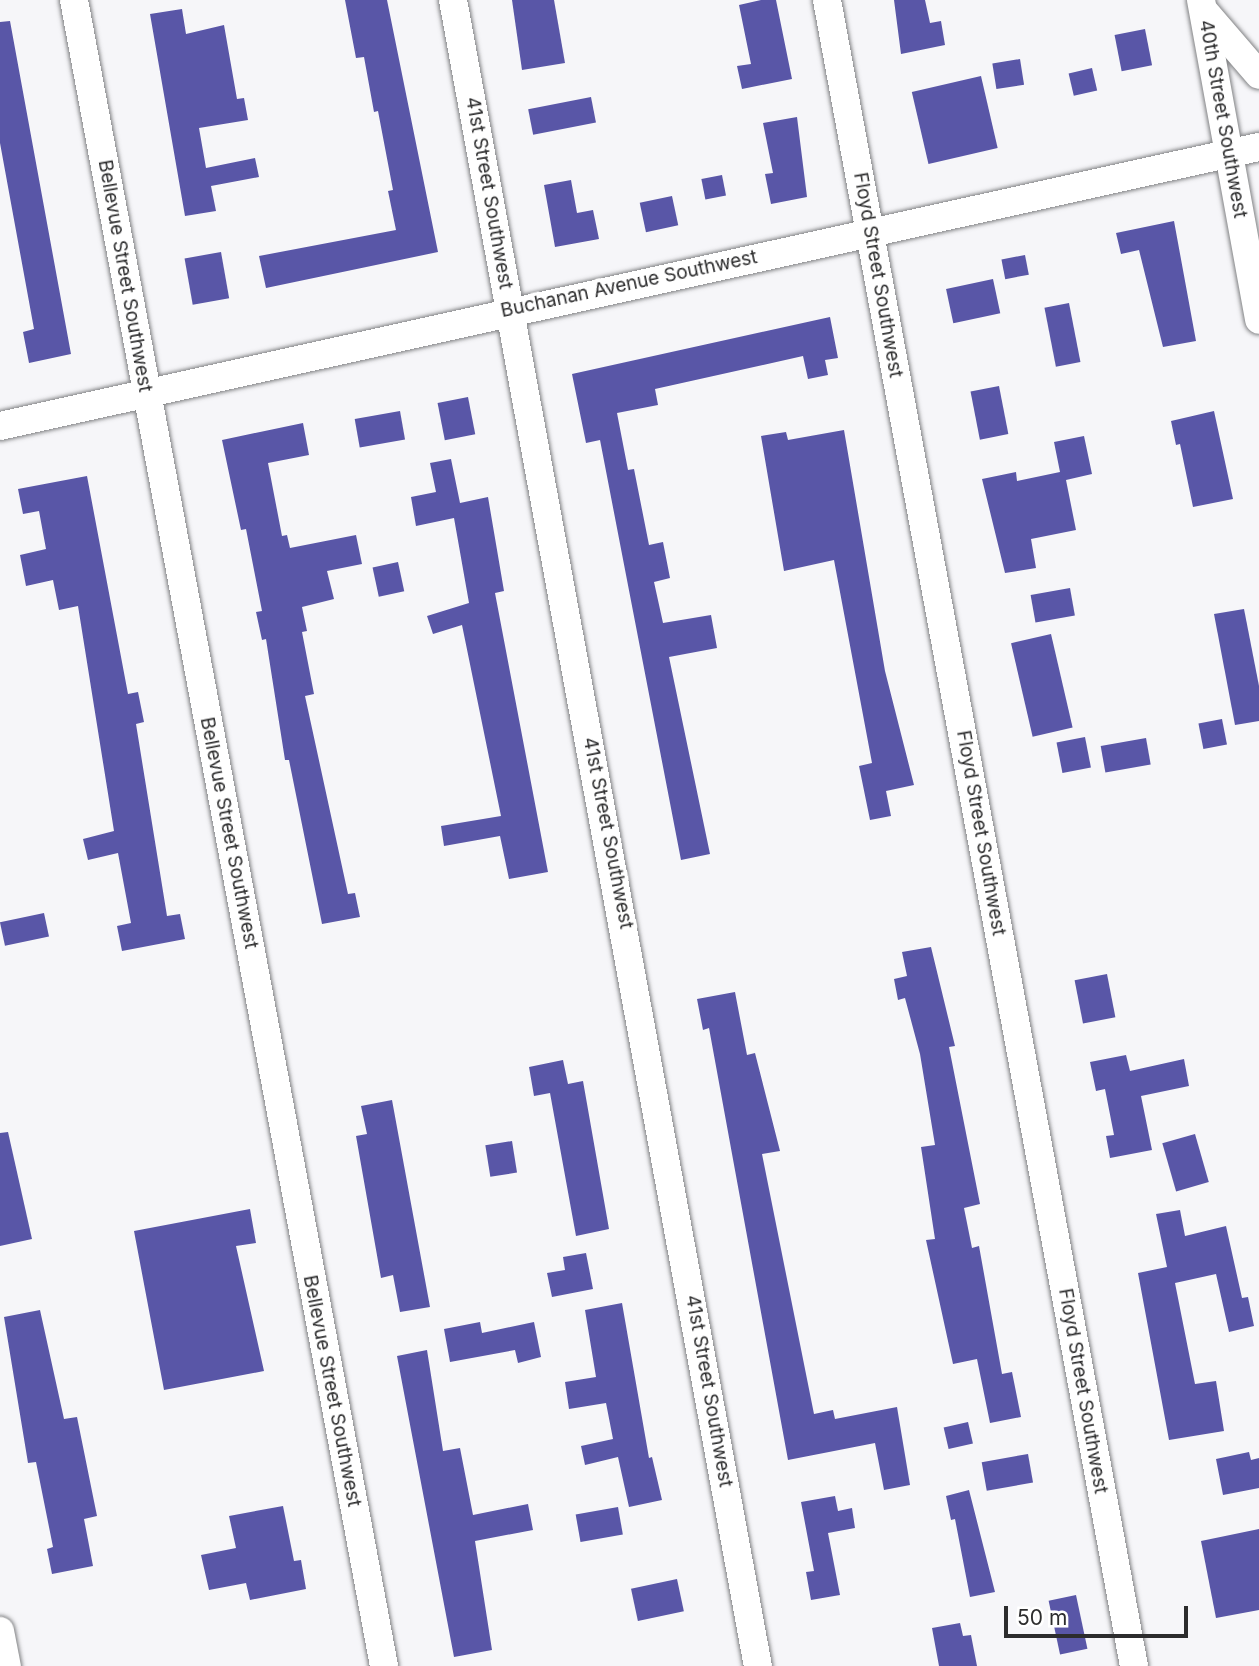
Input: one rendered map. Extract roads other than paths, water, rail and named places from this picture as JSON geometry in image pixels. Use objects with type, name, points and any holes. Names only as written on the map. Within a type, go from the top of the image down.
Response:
[{"type":"street","name":"Bellevue Street Southwest","points":[[74,0],[384,1666]]},
{"type":"street","name":"41st Street Southwest","points":[[453,0],[758,1666]]},
{"type":"street","name":"Floyd Street Southwest","points":[[827,0],[1134,1666]]},
{"type":"street","points":[[1202,5],[1259,75]]},
{"type":"street","name":"40th Street Southwest","points":[[1202,5],[1259,320]]},
{"type":"street","name":"Buchanan Avenue Southwest","points":[[0,426],[510,310],[1259,147]]},
{"type":"street","points":[[0,1631],[7,1666]]}]
